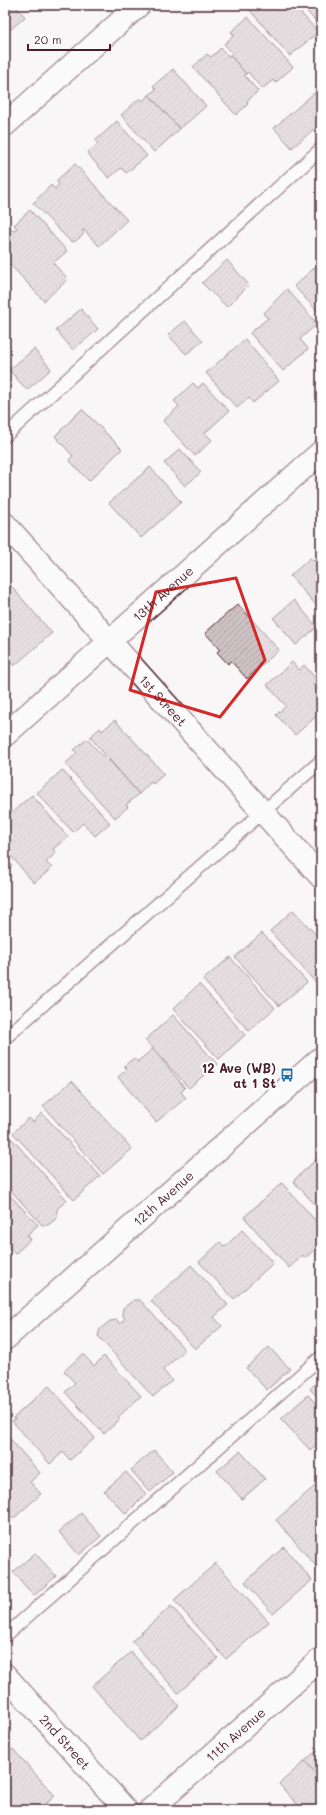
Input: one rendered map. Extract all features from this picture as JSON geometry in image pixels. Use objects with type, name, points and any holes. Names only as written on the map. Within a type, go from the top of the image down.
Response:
[{"type":"street","points":[[5,124],[139,5]]},
{"type":"street","name":"13th Avenue","points":[[5,735],[321,452]]},
{"type":"street","name":"1st Street","points":[[5,524],[321,877]]},
{"type":"street","name":"12th Avenue","points":[[5,1338],[321,1058]]},
{"type":"street","name":"11th Avenue","points":[[150,1810],[321,1659]]},
{"type":"street","name":"2nd Street","points":[[5,1675],[126,1810]]},
{"type":"lane","points":[[5,436],[321,149]]},
{"type":"lane","points":[[5,1038],[321,761]]},
{"type":"lane","points":[[5,1636],[321,1357]]},
{"type":"highlighted area","points":[[236,578],[265,660],[220,717],[130,690],[156,592]]},
{"type":"building","points":[[5,5],[15,5],[25,17],[5,34]]},
{"type":"building","points":[[294,5],[318,32],[290,56],[246,6]]},
{"type":"building","points":[[301,5],[321,5],[321,27]]},
{"type":"building","points":[[248,17],[293,67],[275,83],[273,80],[262,89],[248,72],[246,74],[230,55],[232,53],[224,44],[234,35],[231,32]]},
{"type":"building","points":[[221,48],[228,56],[230,55],[246,74],[244,75],[258,91],[247,101],[248,104],[236,115],[193,67],[207,54],[211,57]]},
{"type":"building","points":[[173,69],[206,106],[180,129],[149,95],[156,89],[153,86]]},
{"type":"building","points":[[314,93],[321,101],[321,123],[292,148],[274,128]]},
{"type":"building","points":[[149,95],[180,129],[154,152],[121,115],[140,98],[142,101]]},
{"type":"building","points":[[117,121],[147,156],[126,173],[121,168],[109,178],[87,153],[98,144],[95,141]]},
{"type":"building","points":[[75,164],[127,220],[99,246],[83,229],[83,235],[74,242],[69,240],[33,203],[51,185],[55,189],[59,184],[56,181]]},
{"type":"building","points":[[30,210],[67,251],[53,263],[68,279],[44,301],[5,259],[5,231],[9,227],[13,231],[17,228],[14,225]]},
{"type":"building","points":[[227,260],[249,285],[227,307],[202,283]]},
{"type":"building","points":[[321,262],[321,315],[294,286]]},
{"type":"building","points":[[287,289],[317,324],[300,339],[308,349],[283,371],[250,333],[268,318],[263,314]]},
{"type":"building","points":[[81,309],[98,329],[73,350],[56,330]]},
{"type":"building","points":[[185,321],[203,341],[186,354],[168,335]]},
{"type":"building","points":[[245,339],[279,381],[253,403],[249,398],[237,408],[206,373]]},
{"type":"building","points":[[34,349],[51,369],[27,390],[9,370]]},
{"type":"building","points":[[193,383],[198,388],[203,383],[229,411],[205,433],[212,440],[195,456],[163,421],[179,406],[174,401]]},
{"type":"building","points":[[82,409],[122,449],[89,481],[69,460],[73,456],[55,436]]},
{"type":"building","points":[[180,449],[201,472],[185,486],[164,463]]},
{"type":"building","points":[[150,467],[181,502],[141,538],[109,503]]},
{"type":"building","points":[[321,554],[321,600],[316,605],[290,576],[310,558],[314,561]]},
{"type":"building","points":[[5,579],[52,633],[14,666],[5,656]]},
{"type":"building","points":[[294,600],[317,627],[296,645],[273,618]]},
{"type":"building","points":[[238,604],[279,650],[247,679],[231,661],[228,664],[217,652],[220,649],[205,633]]},
{"type":"building","points":[[292,662],[299,670],[304,665],[318,681],[313,685],[321,694],[321,712],[295,735],[276,715],[286,706],[267,685]]},
{"type":"building","points":[[115,720],[164,774],[153,784],[151,782],[139,794],[90,737],[100,728],[102,731]]},
{"type":"building","points":[[87,739],[108,762],[109,760],[139,794],[126,805],[128,807],[115,818],[65,764],[77,753],[74,750]]},
{"type":"building","points":[[62,770],[110,823],[95,836],[83,823],[73,832],[37,793]]},
{"type":"building","points":[[32,795],[68,837],[53,849],[56,853],[46,862],[52,868],[34,883],[5,849],[5,818]]},
{"type":"building","points":[[5,858],[12,865],[5,871]]},
{"type":"building","points":[[293,910],[321,940],[321,982],[318,985],[270,931]]},
{"type":"building","points":[[262,933],[307,982],[279,1006],[235,957]]},
{"type":"building","points":[[230,957],[275,1008],[249,1031],[203,980]]},
{"type":"building","points":[[199,984],[245,1035],[219,1059],[173,1009]]},
{"type":"building","points":[[173,1015],[217,1064],[189,1088],[145,1040]]},
{"type":"building","points":[[153,1049],[185,1088],[181,1092],[186,1098],[156,1122],[118,1077],[127,1069],[124,1066],[134,1058],[137,1062]]},
{"type":"building","points":[[72,1081],[132,1149],[103,1174],[43,1106]]},
{"type":"building","points":[[42,1113],[100,1176],[74,1200],[13,1133],[29,1118],[33,1122]]},
{"type":"building","points":[[12,1139],[67,1200],[57,1209],[57,1218],[48,1225],[42,1225],[5,1184],[5,1145]]},
{"type":"building","points":[[321,1155],[321,1211],[293,1181]]},
{"type":"building","points":[[282,1183],[321,1227],[321,1244],[305,1258],[303,1255],[289,1268],[244,1217]]},
{"type":"building","points":[[5,1190],[38,1225],[27,1235],[31,1239],[15,1254],[5,1243]]},
{"type":"building","points":[[242,1230],[273,1263],[234,1299],[199,1262],[220,1242],[225,1247]]},
{"type":"building","points":[[191,1265],[228,1305],[214,1317],[222,1326],[195,1349],[151,1301]]},
{"type":"building","points":[[134,1300],[140,1300],[185,1350],[163,1370],[172,1381],[153,1397],[98,1336],[100,1329],[110,1321],[117,1320],[120,1324],[125,1318],[122,1315],[123,1308]]},
{"type":"building","points":[[269,1347],[290,1369],[267,1390],[246,1368]]},
{"type":"building","points":[[83,1354],[94,1366],[104,1356],[141,1396],[118,1417],[120,1419],[104,1434],[65,1392],[75,1383],[64,1371]]},
{"type":"building","points":[[321,1378],[321,1401],[310,1389]]},
{"type":"building","points":[[49,1386],[95,1438],[70,1460],[63,1452],[50,1464],[12,1421],[15,1419],[13,1418]]},
{"type":"building","points":[[308,1395],[321,1409],[321,1441],[310,1450],[281,1419]]},
{"type":"building","points":[[5,1433],[40,1473],[30,1482],[41,1494],[13,1519],[5,1510]]},
{"type":"building","points":[[154,1450],[173,1472],[150,1492],[131,1470]]},
{"type":"building","points":[[240,1451],[265,1479],[242,1499],[217,1471]]},
{"type":"building","points":[[126,1472],[146,1494],[126,1514],[104,1491]]},
{"type":"building","points":[[315,1486],[321,1493],[321,1572],[276,1520]]},
{"type":"building","points":[[81,1513],[101,1536],[79,1555],[59,1532]]},
{"type":"building","points":[[284,1547],[312,1580],[273,1614],[245,1582]]},
{"type":"building","points":[[35,1553],[56,1576],[34,1596],[13,1572]]},
{"type":"building","points":[[216,1563],[269,1622],[226,1659],[174,1600]]},
{"type":"building","points":[[171,1606],[218,1658],[178,1693],[132,1641]]},
{"type":"building","points":[[131,1652],[179,1706],[140,1741],[92,1686]]},
{"type":"building","points":[[321,1747],[321,1779],[305,1761]]},
{"type":"building","points":[[13,1749],[55,1796],[39,1810],[5,1810],[5,1756]]},
{"type":"building","points":[[305,1761],[321,1779],[321,1810],[302,1810],[279,1784]]},
{"type":"building","points":[[272,1803],[278,1810],[265,1810]]},
{"type":"place","name":"12 Ave (WB) at 1 St","points":[[287,1075]]}]
